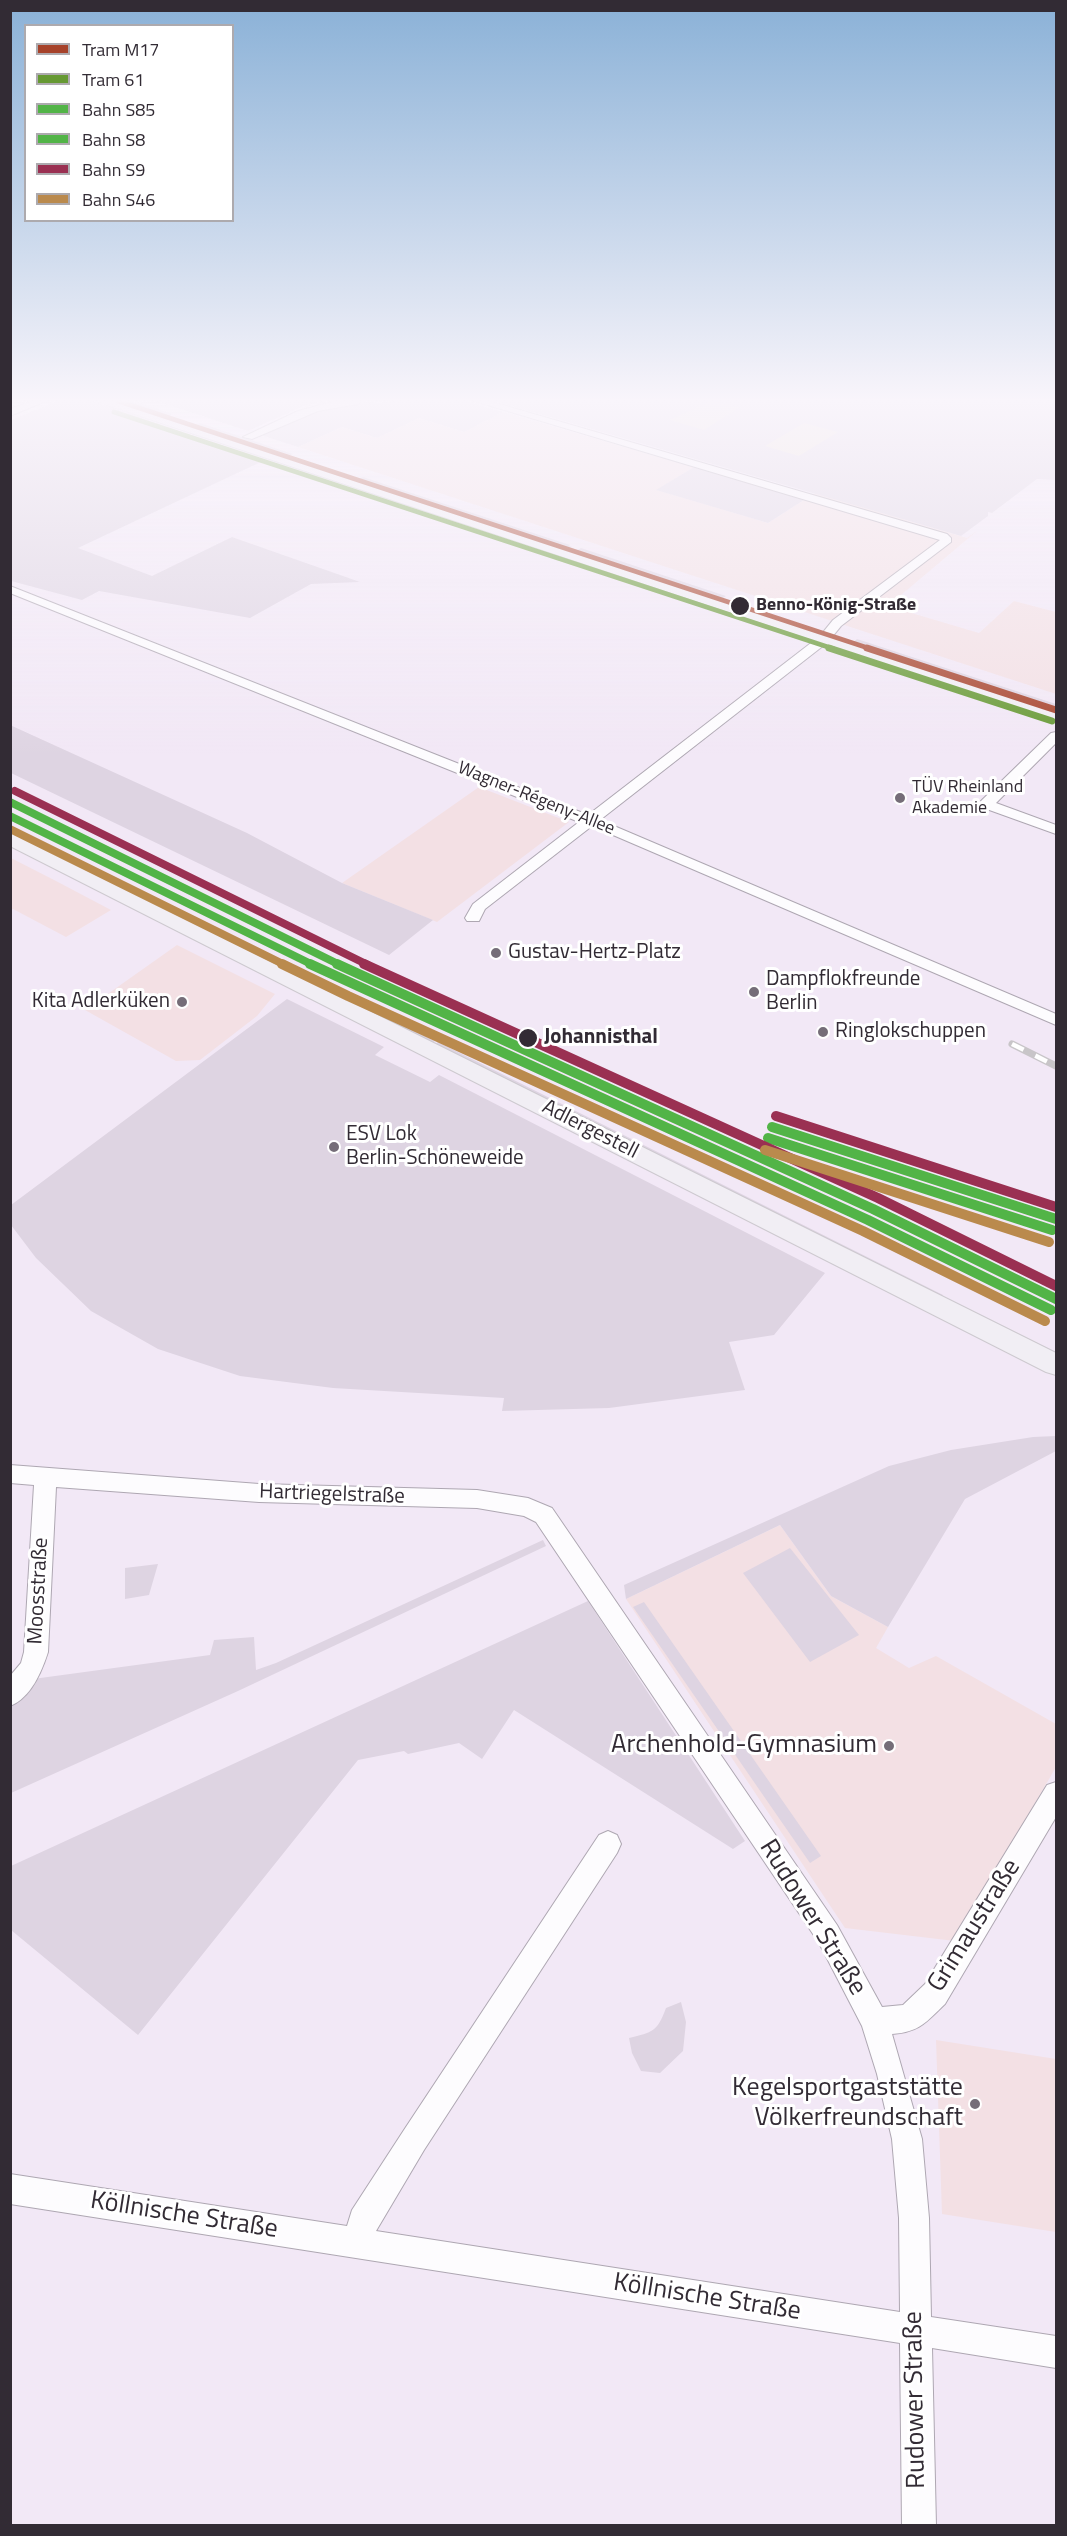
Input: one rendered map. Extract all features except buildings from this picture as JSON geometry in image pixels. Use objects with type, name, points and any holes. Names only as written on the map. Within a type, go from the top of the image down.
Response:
[{"type":"main road","points":[[476,519],[828,633],[1056,701]]},
{"type":"main road","points":[[492,519],[828,633],[1056,716]]},
{"type":"main road","name":"Adlergestell","points":[[10,824],[130,891],[1056,1365]]},
{"type":"main road","name":"Adlergestell","points":[[10,838],[130,891],[1056,1345]]},
{"type":"street","points":[[472,918],[478,907],[947,540],[943,536],[886,519]]},
{"type":"street","name":"Wagner-Régeny-Allee","points":[[10,589],[590,820],[1056,1020]]},
{"type":"street","points":[[1056,736],[986,804],[1056,830]]},
{"type":"street","name":"Hartriegelstraße","points":[[10,1474],[259,1493],[477,1499],[528,1507],[544,1515],[605,1603]]},
{"type":"street","name":"Moosstraße","points":[[10,1695],[31,1668],[36,1652],[45,1478]]},
{"type":"street","name":"Rudower Straße","points":[[605,1603],[828,1934],[874,2021],[891,2074],[907,2139],[914,2218],[914,2330],[919,2526]]},
{"type":"street","name":"Grimaustraße","points":[[874,2021],[909,2019],[935,1994],[1055,1799]]},
{"type":"street","points":[[357,2244],[363,2221],[608,1844]]},
{"type":"street","name":"Köllnische Straße","points":[[10,2189],[1056,2352]]},
{"type":"shaded area","points":[[11,519],[139,519],[78,548],[152,576],[232,537],[360,582],[311,584],[250,618],[99,591],[82,600],[11,581]]},
{"type":"shaded area","points":[[472,519],[492,519],[572,547],[563,550]]},
{"type":"shaded area","points":[[520,519],[756,519],[768,523],[774,519],[904,519],[967,538],[977,531],[888,606],[979,633],[1014,601],[1056,612],[1056,694]]},
{"type":"shaded area","points":[[756,519],[774,519],[768,523]]},
{"type":"shaded area","points":[[904,519],[983,519],[961,536]]},
{"type":"shaded area","points":[[581,548],[726,596],[720,600],[572,553]]},
{"type":"shaded area","points":[[857,639],[1056,704],[1056,713],[850,645]]},
{"type":"shaded area","points":[[10,725],[247,833],[342,883],[433,920],[389,955],[11,773]]},
{"type":"shaded area","points":[[479,787],[569,822],[437,922],[342,883]]},
{"type":"shaded area","points":[[10,828],[118,882],[112,885],[11,834]]},
{"type":"shaded area","points":[[11,858],[111,910],[66,937],[11,910]]},
{"type":"shaded area","points":[[143,898],[195,921],[435,1041],[430,1045]]},
{"type":"shaded area","name":"Kita Adlerküken","points":[[177,945],[275,994],[257,1016],[200,1060],[176,1061],[85,1010]]},
{"type":"shaded area","name":"ESV Lok Berlin-Schöneweide","points":[[287,999],[384,1047],[375,1055],[430,1082],[439,1075],[825,1273],[774,1335],[729,1342],[745,1390],[609,1408],[502,1411],[504,1398],[333,1388],[240,1376],[158,1349],[91,1311],[36,1258],[11,1225],[11,1205]]},
{"type":"shaded area","points":[[438,1042],[943,1295],[939,1300],[433,1046]]},
{"type":"shaded area","points":[[1056,1436],[1056,1451],[965,1499],[888,1627],[831,1596],[780,1525],[626,1599],[624,1585],[889,1466],[951,1450],[1033,1437]]},
{"type":"shaded area","name":"Archenhold-Gymnasium","points":[[780,1525],[831,1596],[888,1627],[876,1648],[909,1668],[936,1656],[1056,1724],[1056,1767],[955,1941],[845,1928],[626,1599]]},
{"type":"shaded area","points":[[543,1540],[546,1546],[238,1691],[11,1793],[10,1706],[33,1679],[210,1655],[214,1640],[254,1637],[256,1670],[276,1663]]},
{"type":"shaded area","points":[[790,1548],[859,1635],[810,1662],[743,1573]]},
{"type":"shaded area","points":[[158,1564],[149,1595],[125,1599],[125,1568]]},
{"type":"shaded area","points":[[588,1601],[745,1841],[733,1849],[514,1710],[482,1759],[459,1743],[408,1754],[404,1751],[358,1760],[138,2035],[11,1930],[11,1866]]},
{"type":"shaded area","points":[[644,1602],[821,1856],[810,1863],[633,1607]]},
{"type":"shaded area","points":[[681,2002],[686,2022],[683,2051],[660,2073],[641,2071],[632,2053],[629,2038],[653,2030],[660,2022],[666,2008]]},
{"type":"shaded area","points":[[936,2040],[1056,2059],[1056,2232],[942,2214]]},
{"type":"railway","points":[[1012,1044],[1056,1066]]},
{"type":"tram line","name":"61","points":[[440,519],[1052,721]]},
{"type":"tram line","name":"M17","points":[[477,519],[1056,710]]},
{"type":"rail line","name":"S9","points":[[15,791],[363,963],[878,1198],[1056,1286]]},
{"type":"rail line","name":"S85","points":[[10,802],[358,974],[873,1209],[1056,1299]]},
{"type":"rail line","name":"S8","points":[[10,816],[353,985],[868,1220],[1051,1310]]},
{"type":"rail line","name":"S46","points":[[10,829],[348,996],[863,1231],[1045,1321]]},
{"type":"rail line","name":"S9","points":[[776,1116],[1056,1207]]},
{"type":"rail line","name":"S85","points":[[772,1127],[1056,1219]]},
{"type":"rail line","name":"S8","points":[[768,1138],[1052,1230]]},
{"type":"rail line","name":"S46","points":[[765,1150],[1049,1242]]},
{"type":"place","name":"Benno-König-Straße","points":[[740,606]]},
{"type":"place","name":"TÜV Rheinland Akademie","points":[[900,798]]},
{"type":"place","name":"Gustav-Hertz-Platz","points":[[496,953]]},
{"type":"place","name":"Dampflokfreunde Berlin","points":[[754,992]]},
{"type":"place","name":"Kita Adlerküken","points":[[182,1002]]},
{"type":"place","name":"Ringlokschuppen","points":[[823,1032]]},
{"type":"place","name":"Johannisthal","points":[[528,1038]]},
{"type":"place","name":"ESV Lok Berlin-Schöneweide","points":[[334,1147]]},
{"type":"place","name":"Archenhold-Gymnasium","points":[[889,1746]]},
{"type":"place","name":"Kegelsportgaststätte Völkerfreundschaft","points":[[975,2104]]}]
